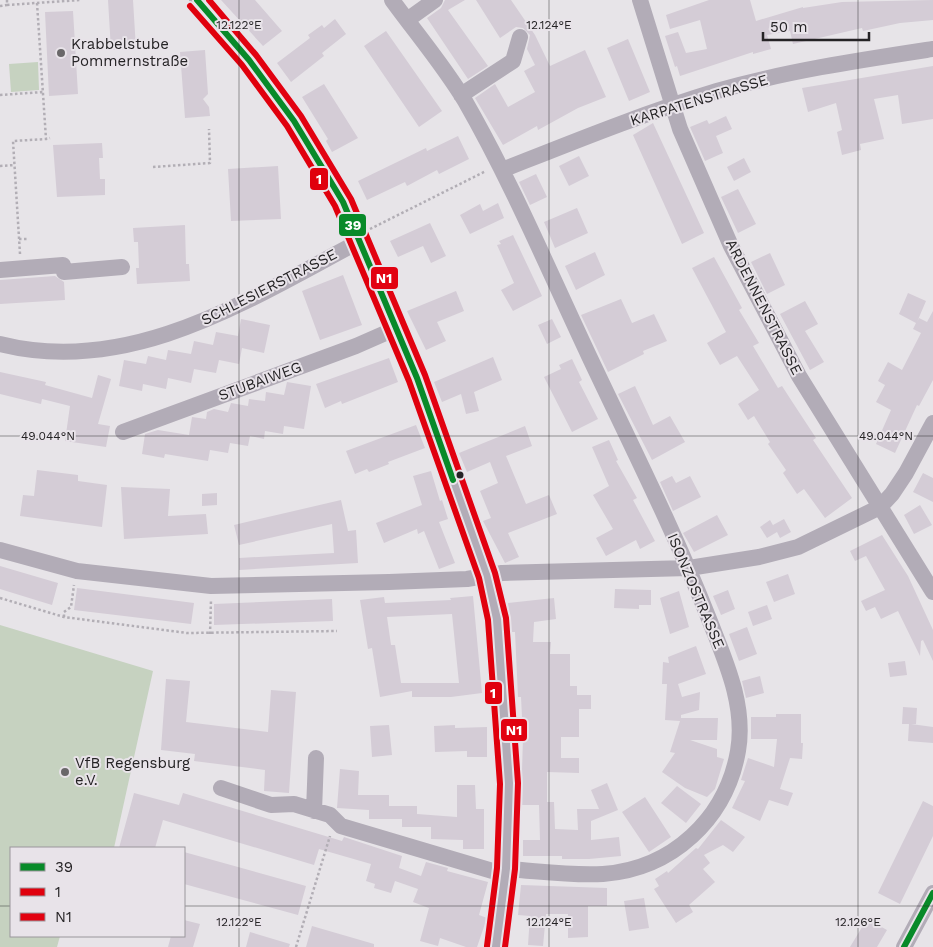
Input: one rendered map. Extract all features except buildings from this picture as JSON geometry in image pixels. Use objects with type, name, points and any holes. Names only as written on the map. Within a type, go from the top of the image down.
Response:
[{"type":"street","points":[[197,0],[249,60],[294,121],[325,169],[359,238],[397,328],[487,576],[497,619],[508,745],[509,784],[506,872],[496,947]]},
{"type":"street","name":"ISONZOSTRASSE","points":[[221,788],[270,805],[294,804],[330,815],[341,826],[506,872],[600,874],[647,866],[679,848],[700,831],[715,811],[732,775],[739,748],[736,699],[731,677],[689,568],[461,95],[392,0]]},
{"type":"street","points":[[407,20],[435,0]]},
{"type":"street","name":"ARDENNENSTRASSE","points":[[640,0],[672,106],[705,187],[762,307],[804,384],[933,592]]},
{"type":"street","points":[[461,95],[513,61],[520,37]]},
{"type":"street","name":"KARPATENSTRASSE","points":[[498,169],[672,106],[755,82],[933,49]]},
{"type":"street","name":"SCHLESIERSTRASSE","points":[[0,344],[16,348],[42,350],[95,349],[128,345],[174,332],[237,307],[359,238]]},
{"type":"street","points":[[0,270],[63,266],[64,272],[122,267]]},
{"type":"street","name":"STUBAIWEG","points":[[122,432],[356,346],[397,328]]},
{"type":"street","points":[[0,550],[77,570],[211,586],[389,582],[467,579],[502,573],[689,568],[759,557],[798,547],[880,508],[897,487],[933,423]]},
{"type":"street","points":[[314,811],[316,758]]},
{"type":"street","points":[[904,947],[933,893]]},
{"type":"path","points":[[6,0],[7,5]]},
{"type":"path","points":[[0,6],[80,0]]},
{"type":"path","points":[[20,259],[13,141],[48,138],[37,3]]},
{"type":"path","points":[[0,95],[43,92]]},
{"type":"path","points":[[153,167],[210,163],[209,129]]},
{"type":"path","points":[[0,166],[15,165]]},
{"type":"path","points":[[359,238],[498,169]]},
{"type":"path","points":[[19,239],[28,239]]},
{"type":"path","points":[[210,634],[211,586]]},
{"type":"path","points":[[0,598],[64,617],[210,634],[337,631]]},
{"type":"path","points":[[64,617],[64,612],[71,607],[72,600]]},
{"type":"path","points":[[296,947],[335,820]]},
{"type":"green space","points":[[38,62],[39,90],[11,92],[9,64]]},
{"type":"green space","name":"VfB Regensburg e.V.","points":[[0,625],[153,671],[114,847],[10,847],[10,937],[60,937],[57,947],[0,947]]},
{"type":"transit line","name":"39","points":[[197,0],[249,60],[294,121],[343,202],[417,378],[453,480]]},
{"type":"transit line","name":"N1","points":[[209,0],[256,55],[301,116],[351,199],[425,375],[495,573],[506,618],[518,783],[515,869],[505,947]]},
{"type":"transit line","name":"1","points":[[190,6],[242,65],[287,126],[335,206],[409,381],[479,578],[488,620],[500,784],[497,868],[487,946]]},
{"type":"transit line","name":"39","points":[[904,947],[933,893]]},
{"type":"place","name":"Krabbelstube Pommernstraße","points":[[61,53]]},
{"type":"place","name":"VfB Regensburg e.V.","points":[[65,772]]}]
